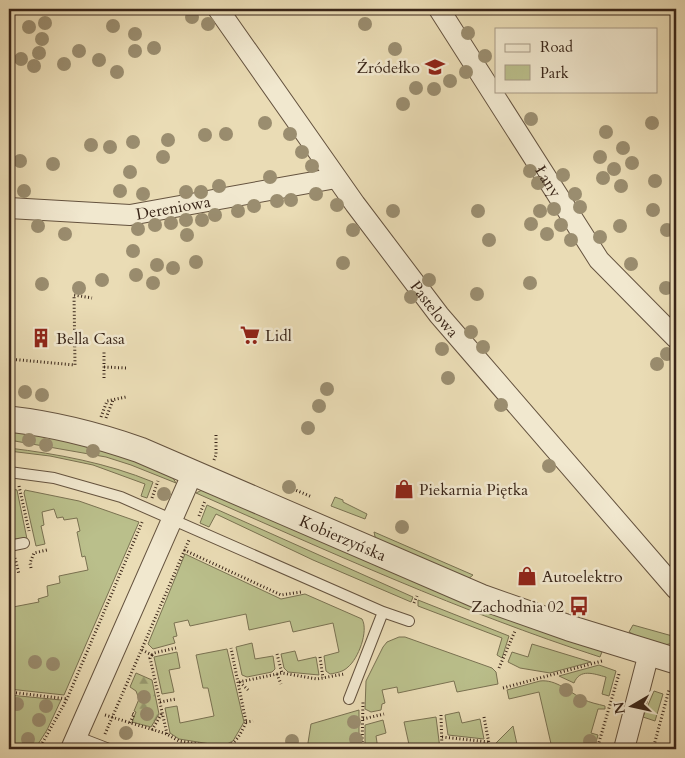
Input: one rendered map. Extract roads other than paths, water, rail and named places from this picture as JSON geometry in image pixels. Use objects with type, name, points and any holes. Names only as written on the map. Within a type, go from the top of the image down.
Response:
[{"type":"street","name":"Pastelowa","points":[[218,9],[336,178],[439,315],[676,589]]},
{"type":"street","name":"Łany","points":[[438,9],[599,260],[676,338]]},
{"type":"street","name":"Dereniowa","points":[[9,208],[130,215],[336,178]]},
{"type":"street","name":"Kobierzyńska","points":[[9,420],[54,425],[114,440],[157,456],[481,597],[569,628],[676,661]]},
{"type":"street","points":[[75,743],[193,472]]},
{"type":"street","points":[[624,749],[649,653]]},
{"type":"lane","points":[[9,472],[45,476],[121,497],[173,518],[383,612],[409,621]]},
{"type":"lane","points":[[9,546],[24,543]]},
{"type":"lane","points":[[349,699],[383,612]]},
{"type":"lane","points":[[75,743],[105,748]]},
{"type":"place","name":"Źródełko","points":[[435,67]]},
{"type":"place","name":"Lidl","points":[[250,335]]},
{"type":"place","name":"Bella Casa","points":[[41,338]]},
{"type":"place","name":"Piekarnia Piętka","points":[[404,489]]},
{"type":"place","name":"Autoelektro","points":[[527,576]]},
{"type":"place","name":"Zachodnia 02","points":[[579,606]]}]
